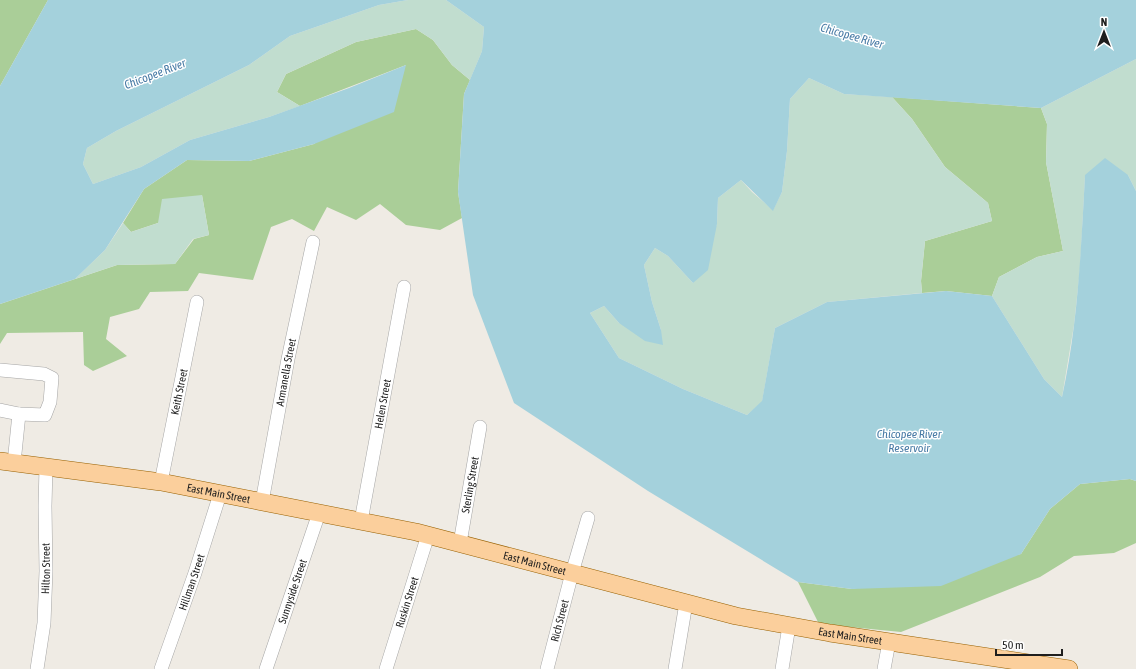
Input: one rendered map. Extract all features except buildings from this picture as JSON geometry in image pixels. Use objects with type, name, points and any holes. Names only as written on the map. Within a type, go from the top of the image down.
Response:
[{"type":"main road","name":"East Main Street","points":[[7,462],[161,482],[428,535],[736,616],[889,642],[986,663],[1069,669]]},
{"type":"street","name":"Armanella Street","points":[[262,502],[288,359],[313,242]]},
{"type":"street","name":"Helen Street","points":[[361,521],[376,446],[386,378],[404,287]]},
{"type":"street","name":"Keith Street","points":[[161,482],[197,302]]},
{"type":"street","points":[[0,370],[44,374],[52,378],[50,402],[45,415],[19,414],[0,410]]},
{"type":"street","points":[[7,462],[19,414]]},
{"type":"street","name":"Sterling Street","points":[[460,543],[480,427]]},
{"type":"street","name":"Hilton Street","points":[[37,669],[44,623],[46,571],[46,467]]},
{"type":"street","name":"Hillman Street","points":[[161,669],[195,573],[220,494]]},
{"type":"street","name":"Sunnyside Street","points":[[266,669],[319,513]]},
{"type":"street","name":"Rich Street","points":[[547,669],[588,518]]},
{"type":"street","name":"Ruskin Street","points":[[386,669],[428,535]]},
{"type":"street","points":[[674,669],[686,603]]},
{"type":"street","points":[[782,669],[789,626]]},
{"type":"street","points":[[884,669],[889,642]]},
{"type":"green space","points":[[0,0],[48,0],[0,86]]},
{"type":"green space","points":[[408,0],[446,0],[484,27],[482,51],[470,80],[452,65],[433,40],[416,29],[356,42],[286,74],[277,92],[300,106],[269,117],[190,140],[141,167],[93,184],[83,164],[87,148],[116,131],[249,65],[290,36],[379,5]]},
{"type":"green space","points":[[416,29],[433,40],[452,65],[470,80],[464,94],[458,192],[462,218],[440,230],[406,225],[380,204],[356,220],[327,207],[314,231],[292,219],[271,227],[253,280],[199,273],[188,291],[150,292],[139,309],[110,317],[106,339],[127,356],[93,371],[84,365],[83,332],[7,333],[0,344],[0,304],[117,265],[175,264],[194,239],[209,235],[202,195],[158,223],[131,232],[123,223],[144,189],[187,160],[249,161],[314,144],[406,65],[300,106],[277,92],[286,74],[356,42]]},
{"type":"green space","points":[[1136,59],[1136,191],[1128,175],[1085,176],[1080,269],[1074,325],[1062,397],[1044,379],[992,296],[999,277],[1037,257],[1063,251],[1046,162],[1047,124],[1041,108]]},
{"type":"green space","points":[[809,78],[844,94],[892,97],[912,119],[945,167],[988,203],[992,221],[925,241],[921,281],[922,293],[827,302],[775,328],[762,402],[747,415],[683,389],[619,358],[590,313],[604,306],[619,323],[661,330],[652,302],[644,265],[655,248],[668,256],[693,283],[717,224],[718,198],[741,180],[752,192],[773,210],[782,192],[787,151],[790,99]]},
{"type":"green space","points":[[892,97],[1041,108],[1047,124],[1046,162],[1063,251],[1037,257],[999,277],[992,296],[946,291],[922,293],[921,281],[925,241],[992,221],[988,203],[945,167],[912,119]]},
{"type":"green space","points":[[202,195],[209,235],[193,239],[175,264],[117,265],[75,279],[105,250],[123,223],[131,232],[158,223],[162,199]]},
{"type":"green space","points":[[1130,479],[1136,481],[1136,543],[1114,553],[1074,556],[1040,577],[901,632],[819,624],[798,582],[852,589],[1021,554],[1050,509],[1080,484]]},
{"type":"water","name":"Chicopee River","points":[[48,0],[408,0],[379,5],[290,36],[249,65],[116,131],[87,148],[83,164],[93,184],[141,167],[190,140],[269,117],[349,88],[406,65],[394,112],[314,144],[249,161],[187,160],[144,189],[105,250],[75,279],[0,304],[0,86]]},
{"type":"water","name":"Chicopee River Reservoir","points":[[446,0],[1136,0],[1136,59],[1041,108],[844,94],[809,78],[790,99],[787,151],[782,192],[773,211],[741,180],[718,198],[717,224],[708,270],[693,283],[668,256],[655,248],[644,265],[652,302],[661,330],[663,345],[645,341],[619,323],[604,306],[590,313],[619,358],[683,389],[747,415],[762,401],[775,328],[827,302],[946,291],[992,296],[1044,379],[1062,397],[1072,342],[1075,314],[1085,175],[1105,158],[1128,175],[1136,191],[1136,481],[1130,479],[1080,484],[1050,509],[1021,554],[941,586],[852,589],[798,582],[648,491],[514,403],[473,295],[458,192],[464,94],[482,51],[484,27]]}]
